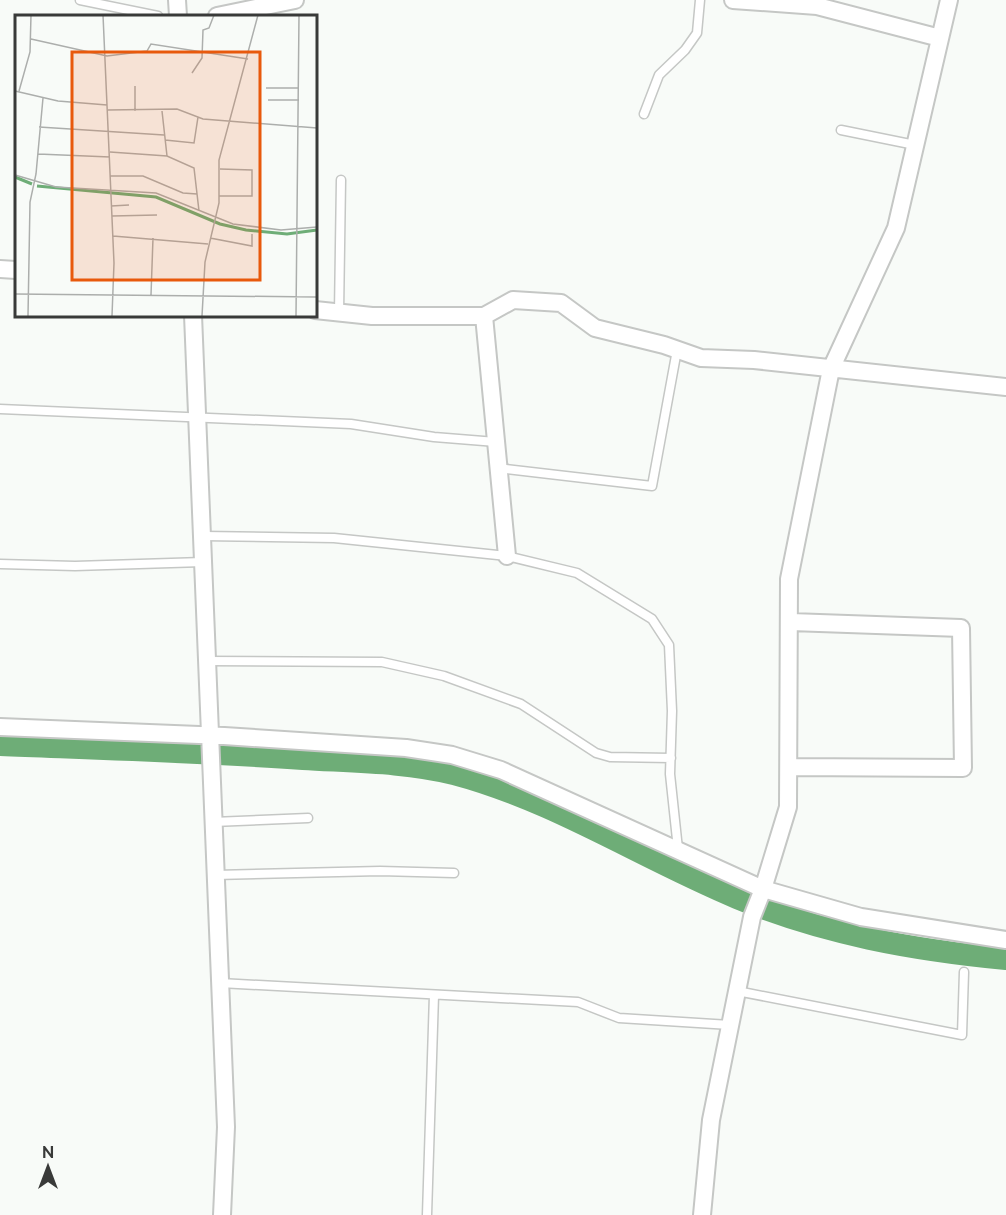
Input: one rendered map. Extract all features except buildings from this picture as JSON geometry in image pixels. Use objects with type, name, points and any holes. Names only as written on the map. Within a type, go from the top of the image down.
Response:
[{"type":"street","points":[[177,0],[178,15]]},
{"type":"street","points":[[222,15],[295,0]]},
{"type":"street","points":[[733,0],[817,6],[940,38]]},
{"type":"street","points":[[702,1215],[711,1120],[752,917],[788,807],[791,622],[789,579],[831,369],[896,228],[949,0]]},
{"type":"street","points":[[0,269],[15,270]]},
{"type":"street","points":[[316,310],[372,316],[484,316],[513,300],[561,303],[595,328],[701,358],[754,360],[1006,387]]},
{"type":"street","points":[[193,316],[226,1127],[222,1215]]},
{"type":"street","points":[[484,316],[507,556]]},
{"type":"street","points":[[789,767],[963,768],[961,628],[791,622]]},
{"type":"street","points":[[0,727],[209,735],[406,748],[452,755],[501,770],[763,889],[861,917],[1006,940]]},
{"type":"lane","points":[[80,0],[153,15]]},
{"type":"lane","points":[[644,114],[659,75],[685,50],[697,33],[700,0]]},
{"type":"lane","points":[[842,130],[915,145]]},
{"type":"lane","points":[[339,313],[342,180]]},
{"type":"lane","points":[[498,468],[652,486],[677,350]]},
{"type":"lane","points":[[0,409],[197,420],[351,424],[434,437],[496,442]]},
{"type":"lane","points":[[203,536],[334,538],[507,556],[577,573],[652,619],[669,645],[672,711],[671,758],[678,849]]},
{"type":"lane","points":[[0,564],[75,566],[203,562]]},
{"type":"lane","points":[[206,661],[382,662],[444,676],[521,704],[596,753],[610,757],[671,758]]},
{"type":"lane","points":[[213,822],[308,818]]},
{"type":"lane","points":[[215,875],[380,871],[454,873]]},
{"type":"lane","points":[[737,991],[962,1035],[964,972]]},
{"type":"lane","points":[[220,983],[578,1002],[619,1018],[730,1025]]},
{"type":"lane","points":[[427,1215],[434,994]]},
{"type":"waterway","points":[[0,745],[360,762],[436,770],[491,785],[527,799],[702,883],[769,911],[869,939],[937,951],[1006,959]]}]
